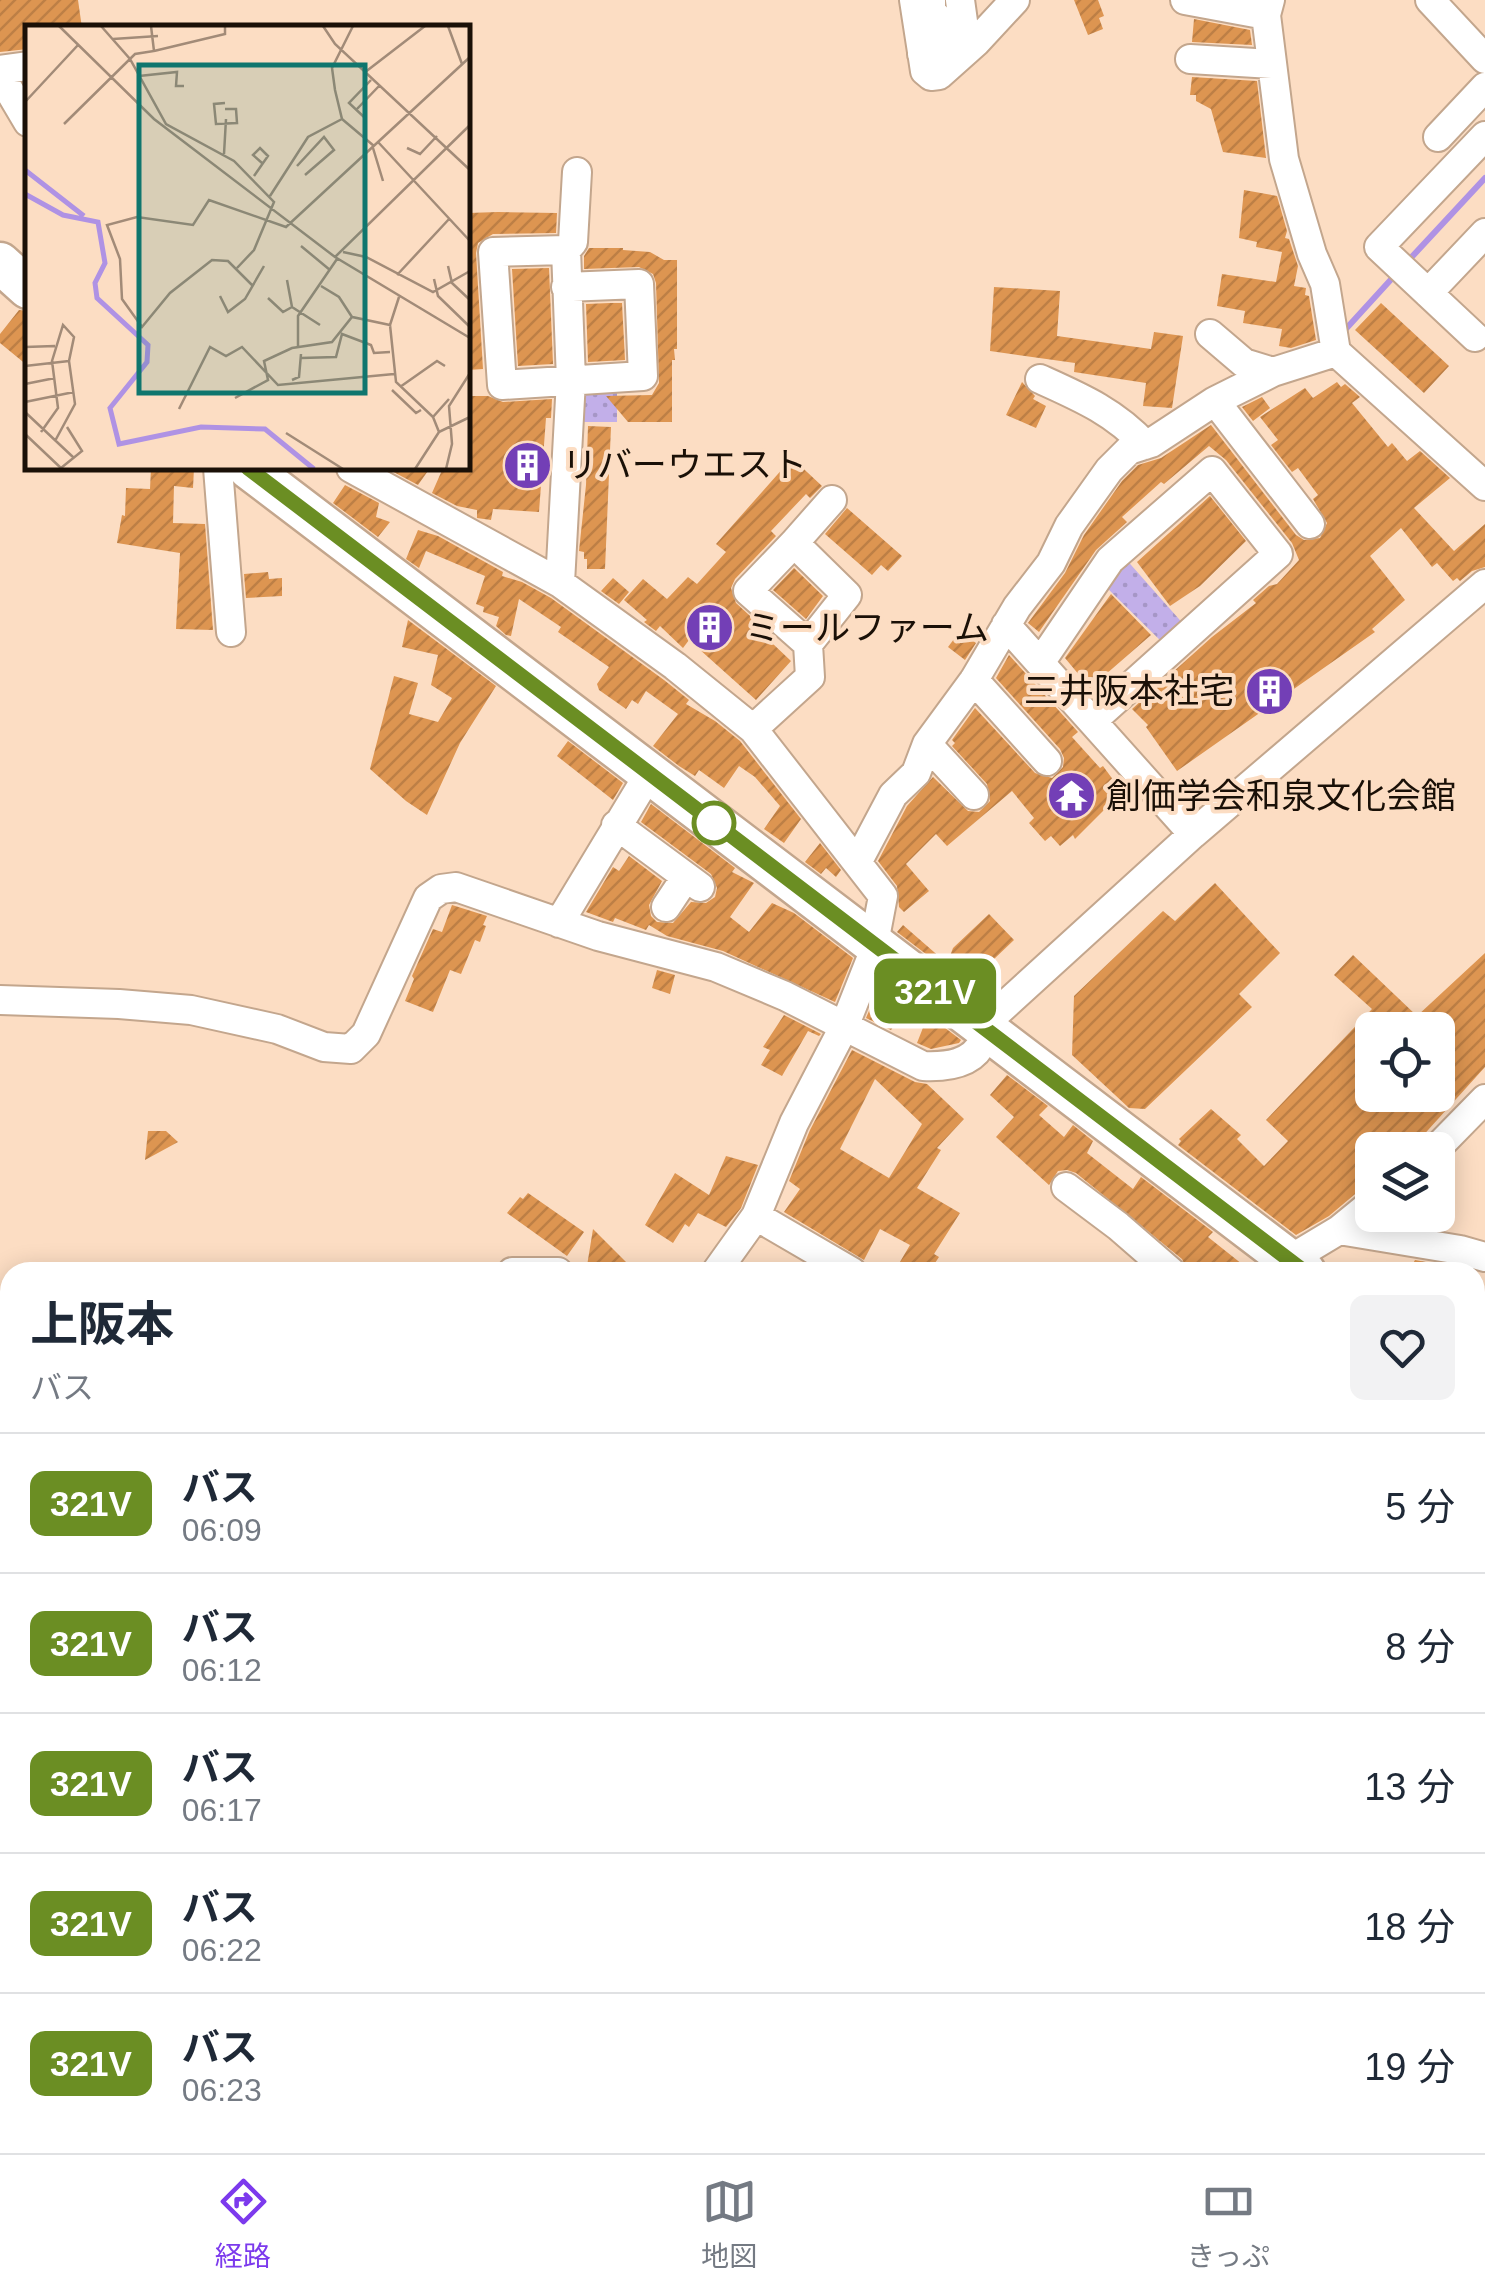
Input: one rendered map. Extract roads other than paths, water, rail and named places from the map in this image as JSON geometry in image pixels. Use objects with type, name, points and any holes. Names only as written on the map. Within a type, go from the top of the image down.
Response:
[{"type":"highway","points":[[0,263],[25,285]]},
{"type":"highway","points":[[251,470],[1290,1262]]},
{"type":"street","points":[[960,0],[967,50]]},
{"type":"street","points":[[920,2],[922,54],[925,71],[931,76],[939,75],[967,50],[987,13],[1015,0]]},
{"type":"street","points":[[1185,0],[1268,7],[1284,160],[1325,284],[1336,352],[1485,486]]},
{"type":"street","points":[[1430,0],[1482,51]]},
{"type":"street","points":[[1190,59],[1272,64]]},
{"type":"street","points":[[25,67],[0,73],[25,117]]},
{"type":"street","points":[[1438,137],[1485,87]]},
{"type":"street","points":[[1475,337],[1379,247],[1485,136]]},
{"type":"street","points":[[560,584],[571,380],[566,250],[573,242],[576,172]]},
{"type":"street","points":[[1428,294],[1484,235]]},
{"type":"street","points":[[566,250],[493,252],[502,384],[643,376],[639,284],[566,287]]},
{"type":"street","points":[[1210,334],[1244,363],[1273,372]]},
{"type":"street","points":[[858,861],[893,794],[916,772],[927,744],[974,680],[1108,470],[1130,450],[1145,445],[1215,402],[1273,372],[1336,352]]},
{"type":"street","points":[[1056,379],[1107,410],[1145,445]]},
{"type":"street","points":[[1215,402],[1310,524]]},
{"type":"street","points":[[218,470],[232,632]]},
{"type":"street","points":[[355,470],[560,584],[675,666],[753,729],[883,896],[874,944],[844,1028],[794,1123],[756,1216],[723,1262]]},
{"type":"street","points":[[1040,663],[1110,560],[1212,470],[1278,554],[1092,721]]},
{"type":"street","points":[[808,644],[748,591],[832,500]]},
{"type":"street","points":[[753,729],[810,677],[808,644],[847,595],[794,543]]},
{"type":"street","points":[[0,1000],[191,1010],[276,1030],[324,1047],[352,1049],[366,1034],[428,898],[441,889],[456,887],[558,923],[716,968],[785,996],[923,1066],[963,1062],[982,1043],[984,1029],[992,1017],[1193,834],[1485,584]]},
{"type":"street","points":[[1006,625],[1193,834]]},
{"type":"street","points":[[974,680],[1047,760]]},
{"type":"street","points":[[927,744],[974,795]]},
{"type":"street","points":[[558,923],[650,774]]},
{"type":"street","points":[[616,826],[693,882],[666,908]]},
{"type":"street","points":[[1452,1132],[1485,1098]]},
{"type":"street","points":[[1066,1188],[1159,1262]]},
{"type":"street","points":[[756,1216],[835,1262]]},
{"type":"street","points":[[1306,1262],[1355,1217]]},
{"type":"street","points":[[1339,1230],[1485,1256]]},
{"type":"waterway","points":[[1408,261],[1485,178]]},
{"type":"waterway","points":[[1344,331],[1396,274]]},
{"type":"place","name":"リバーウエスト","points":[[527,465]]},
{"type":"place","name":"ミールファーム","points":[[710,628]]},
{"type":"place","name":"三井阪本社宅","points":[[1269,691]]},
{"type":"place","name":"創価学会和泉文化会館","points":[[1071,796]]}]
